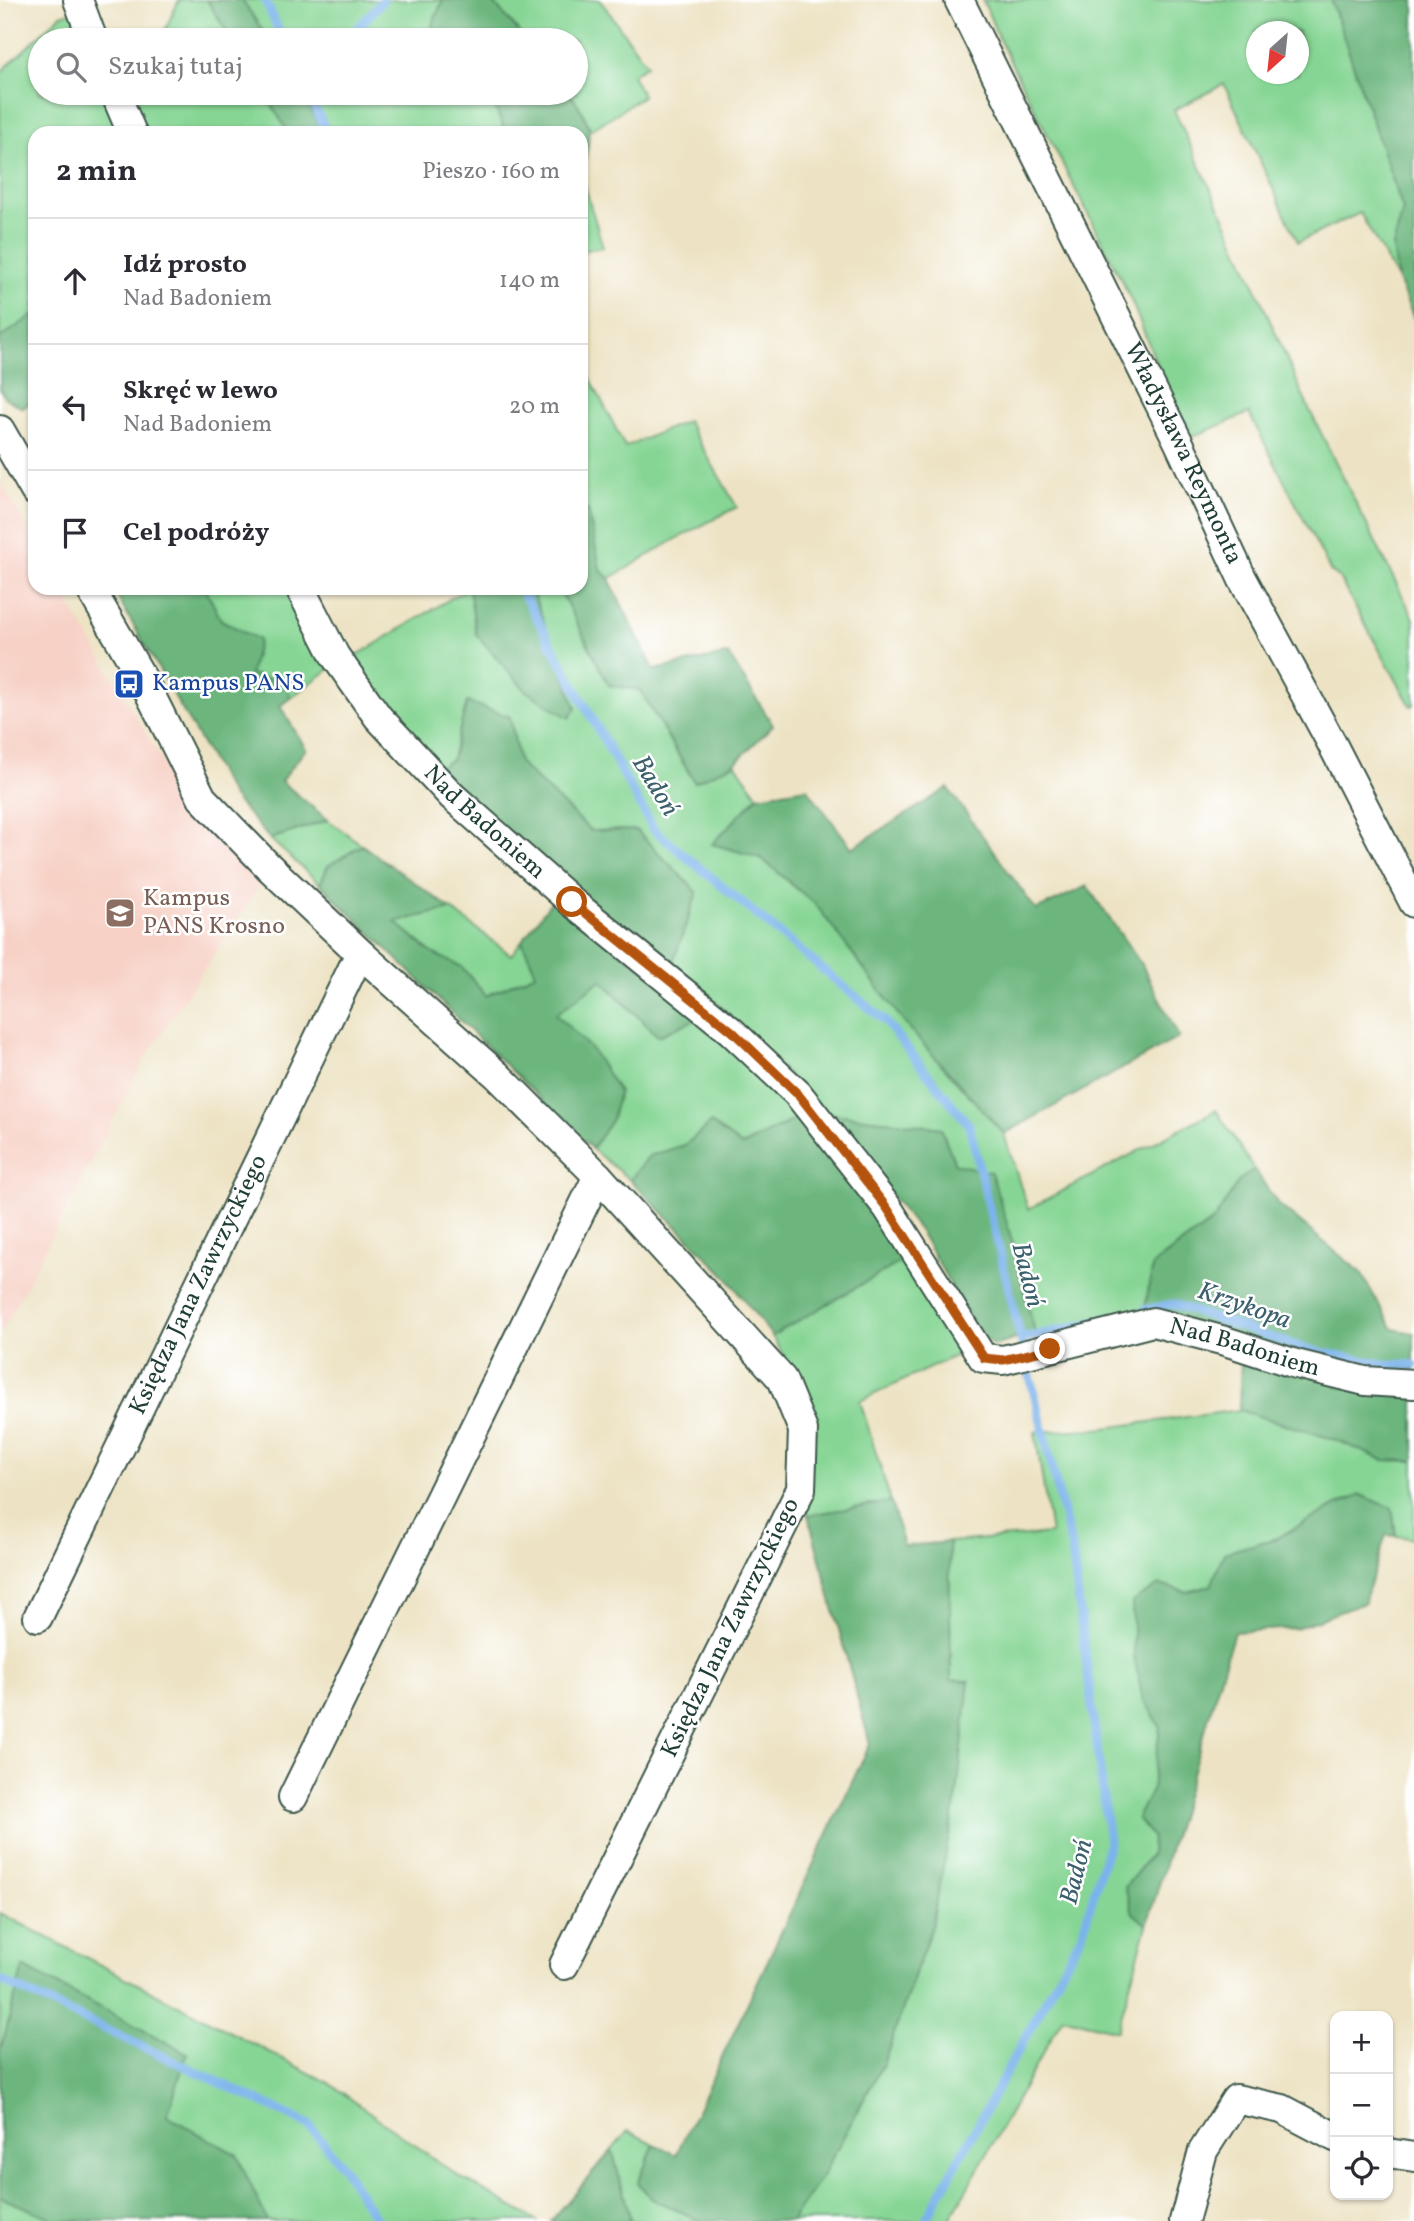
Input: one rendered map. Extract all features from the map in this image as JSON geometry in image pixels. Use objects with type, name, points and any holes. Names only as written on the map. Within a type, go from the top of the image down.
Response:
[{"type":"street","points":[[78,0],[88,28]]},
{"type":"street","name":"Władysława Reymonta","points":[[959,0],[1163,410],[1242,578],[1413,899]]},
{"type":"street","points":[[120,105],[129,126]]},
{"type":"street","points":[[0,430],[28,479]]},
{"type":"street","name":"Księdza Jana Zawrzyckiego","points":[[94,595],[142,678],[202,798],[268,867],[497,1075],[598,1176],[782,1379],[803,1430],[801,1489],[564,1965]]},
{"type":"street","name":"Nad Badoniem","points":[[304,595],[335,656],[378,717],[452,796],[572,902],[732,1031],[798,1094],[887,1208],[984,1358],[1003,1360],[1153,1322],[1296,1364],[1365,1381],[1414,1384]]},
{"type":"street","name":"Księdza Jana Zawrzyckiego","points":[[38,1617],[360,953]]},
{"type":"street","points":[[293,1797],[598,1176]]},
{"type":"street","points":[[1184,2221],[1203,2151],[1236,2099],[1282,2109],[1330,2134]]},
{"type":"street","points":[[1393,2154],[1414,2157]]},
{"type":"shaded area","name":"Kampus PANS Krosno","points":[[0,480],[28,530],[28,595],[64,595],[196,818],[263,880],[145,1058],[0,1335]]},
{"type":"green space","points":[[179,0],[207,0],[224,28],[166,28]]},
{"type":"green space","points":[[207,0],[242,0],[261,28],[224,28]]},
{"type":"green space","points":[[242,0],[443,0],[433,28],[261,28]]},
{"type":"green space","points":[[443,0],[491,0],[516,28],[433,28]]},
{"type":"green space","points":[[491,0],[600,0],[647,65],[632,75],[643,96],[591,130],[578,105],[588,105],[588,28],[516,28]]},
{"type":"green space","points":[[983,0],[1331,0],[1403,210],[1393,247],[1398,280],[1360,213],[1298,242],[1224,84],[1174,110],[1308,407],[1414,619],[1414,705],[1411,706],[1339,578],[1331,572],[1249,413],[1187,439],[1129,295],[999,39]]},
{"type":"green space","points":[[1331,0],[1414,0],[1414,319],[1398,280],[1393,247],[1403,210]]},
{"type":"green space","points":[[74,11],[80,28],[47,28],[61,15]]},
{"type":"green space","points":[[28,46],[28,105],[111,105],[119,126],[28,126],[28,319],[0,338],[0,73]]},
{"type":"green space","points":[[133,105],[272,105],[285,126],[141,126]]},
{"type":"green space","points":[[272,105],[308,105],[320,126],[285,126]]},
{"type":"green space","points":[[308,105],[494,105],[503,126],[320,126]]},
{"type":"green space","points":[[494,105],[579,105],[588,126],[503,126]]},
{"type":"green space","points":[[588,197],[603,247],[588,250]]},
{"type":"green space","points":[[28,319],[28,404],[23,408],[5,398],[0,389],[0,338]]},
{"type":"green space","points":[[588,374],[625,447],[687,421],[737,507],[609,579],[600,569],[588,511]]},
{"type":"green space","points":[[588,510],[600,569],[609,579],[654,670],[728,654],[773,725],[735,763],[695,782],[640,690],[609,685],[563,595],[588,595]]},
{"type":"green space","points":[[116,595],[208,595],[221,620],[259,640],[250,674],[287,684],[290,698],[280,706],[306,749],[281,781],[328,820],[270,839],[232,796]]},
{"type":"green space","points":[[208,595],[294,595],[331,668],[290,698],[286,684],[250,674],[258,640],[221,620]]},
{"type":"green space","points":[[457,595],[470,595],[476,634],[575,708],[534,595],[563,595],[609,685],[640,690],[694,782],[735,763],[758,796],[713,844],[761,858],[816,905],[907,1026],[1004,1134],[1028,1209],[1216,1110],[1254,1169],[1239,1181],[1214,1220],[1153,1264],[1145,1309],[1035,1333],[1008,1227],[955,1164],[941,1128],[826,1113],[718,1004],[672,965],[697,892],[636,830],[591,831],[519,763],[510,717],[467,702],[452,759],[438,768],[358,672],[356,656]]},
{"type":"green space","points":[[470,595],[534,595],[576,708],[569,718],[526,691],[476,634]]},
{"type":"green space","points":[[467,702],[510,717],[519,763],[591,831],[636,830],[697,892],[672,965],[628,939],[438,768],[452,759]]},
{"type":"green space","points":[[807,788],[852,848],[948,788],[1036,910],[1087,886],[1143,967],[1179,1037],[1004,1134],[907,1026],[816,905],[761,858],[712,844],[758,796]]},
{"type":"green space","points":[[328,820],[362,845],[328,866],[320,884],[270,839]]},
{"type":"green space","points":[[362,845],[451,909],[395,922],[432,953],[462,967],[486,996],[536,973],[522,941],[553,899],[703,1016],[658,1036],[601,980],[556,1014],[592,1050],[619,1092],[612,1119],[592,1149],[320,884],[328,866]]},
{"type":"green space","points":[[451,909],[511,955],[522,941],[536,973],[486,996],[462,967],[432,953],[394,921]]},
{"type":"green space","points":[[601,980],[658,1036],[703,1016],[803,1115],[742,1146],[711,1123],[685,1145],[649,1156],[630,1180],[592,1149],[612,1119],[555,1014]]},
{"type":"green space","points":[[826,1113],[941,1128],[955,1164],[991,1172],[1035,1333],[994,1346],[980,1336],[921,1233]]},
{"type":"green space","points":[[803,1115],[909,1257],[772,1336],[725,1275],[630,1180],[649,1156],[685,1145],[711,1123],[742,1146]]},
{"type":"green space","points":[[1254,1169],[1278,1204],[1361,1273],[1393,1329],[1414,1333],[1414,1370],[1342,1365],[1145,1309],[1153,1265],[1214,1220],[1239,1181]]},
{"type":"green space","points":[[909,1257],[963,1352],[860,1401],[891,1502],[808,1515],[805,1504],[812,1429],[798,1380],[772,1336]]},
{"type":"green space","points":[[1241,1359],[1414,1397],[1414,1461],[1383,1460],[1336,1440],[1239,1410]]},
{"type":"green space","points":[[1239,1410],[1336,1440],[1383,1460],[1414,1461],[1414,1539],[1396,1536],[1392,1508],[1337,1505],[1277,1538],[1224,1553],[1211,1586],[1186,1592],[1159,1585],[1142,1696],[1160,1727],[1152,1789],[1137,1818],[1152,1836],[1151,1855],[1126,1887],[1133,1913],[1147,1925],[1117,2031],[1063,2017],[949,2221],[791,2221],[822,2176],[884,2062],[932,1925],[968,1681],[951,1681],[949,1542],[1051,1534],[1035,1432],[1097,1429]]},
{"type":"green space","points":[[1361,1495],[1392,1508],[1396,1536],[1386,1535],[1364,1603],[1296,1628],[1234,1632],[1147,1925],[1133,1913],[1125,1887],[1151,1855],[1152,1836],[1137,1818],[1152,1789],[1160,1727],[1142,1696],[1134,1656],[1132,1602],[1159,1585],[1186,1592],[1211,1586],[1224,1553],[1277,1538]]},
{"type":"green space","points":[[891,1502],[904,1546],[949,1542],[951,1680],[969,1681],[957,1794],[932,1925],[884,2062],[822,2176],[791,2221],[702,2221],[652,2199],[638,2183],[654,2144],[676,2155],[870,1744],[808,1515]]},
{"type":"green space","points":[[0,1913],[329,2083],[455,2174],[537,2221],[267,2221],[237,2155],[167,2116],[187,2054],[23,1968],[0,2046]]},
{"type":"green space","points":[[23,1967],[187,2053],[167,2116],[237,2155],[267,2221],[58,2221],[0,2197],[0,2046]]},
{"type":"green space","points":[[628,2131],[654,2144],[638,2183],[652,2199],[702,2221],[631,2221],[612,2150]]},
{"type":"green space","points":[[612,2150],[631,2221],[551,2221]]},
{"type":"green space","points":[[0,2197],[58,2221],[0,2221]]},
{"type":"waterway","name":"Badoń","points":[[265,0],[278,28]]},
{"type":"waterway","points":[[358,28],[383,0]]},
{"type":"waterway","name":"Badoń","points":[[314,105],[324,126]]},
{"type":"waterway","name":"Badoń","points":[[524,595],[654,830],[884,1020],[969,1125],[1072,1549],[1109,1842],[1082,1934],[925,2221]]},
{"type":"waterway","name":"Krzykopa","points":[[1145,1310],[1173,1304],[1308,1350],[1383,1364],[1414,1365]]},
{"type":"waterway","name":"Krzykopa","points":[[1021,1339],[1108,1319]]},
{"type":"waterway","points":[[0,1980],[308,2124],[342,2166],[377,2221]]},
{"type":"place","name":"Kampus PANS","points":[[129,684]]},
{"type":"place","name":"Kampus PANS Krosno","points":[[120,913]]},
{"type":"route","points":[[572,902],[732,1031],[798,1094],[887,1208],[984,1358],[1003,1360],[1050,1349]]}]
